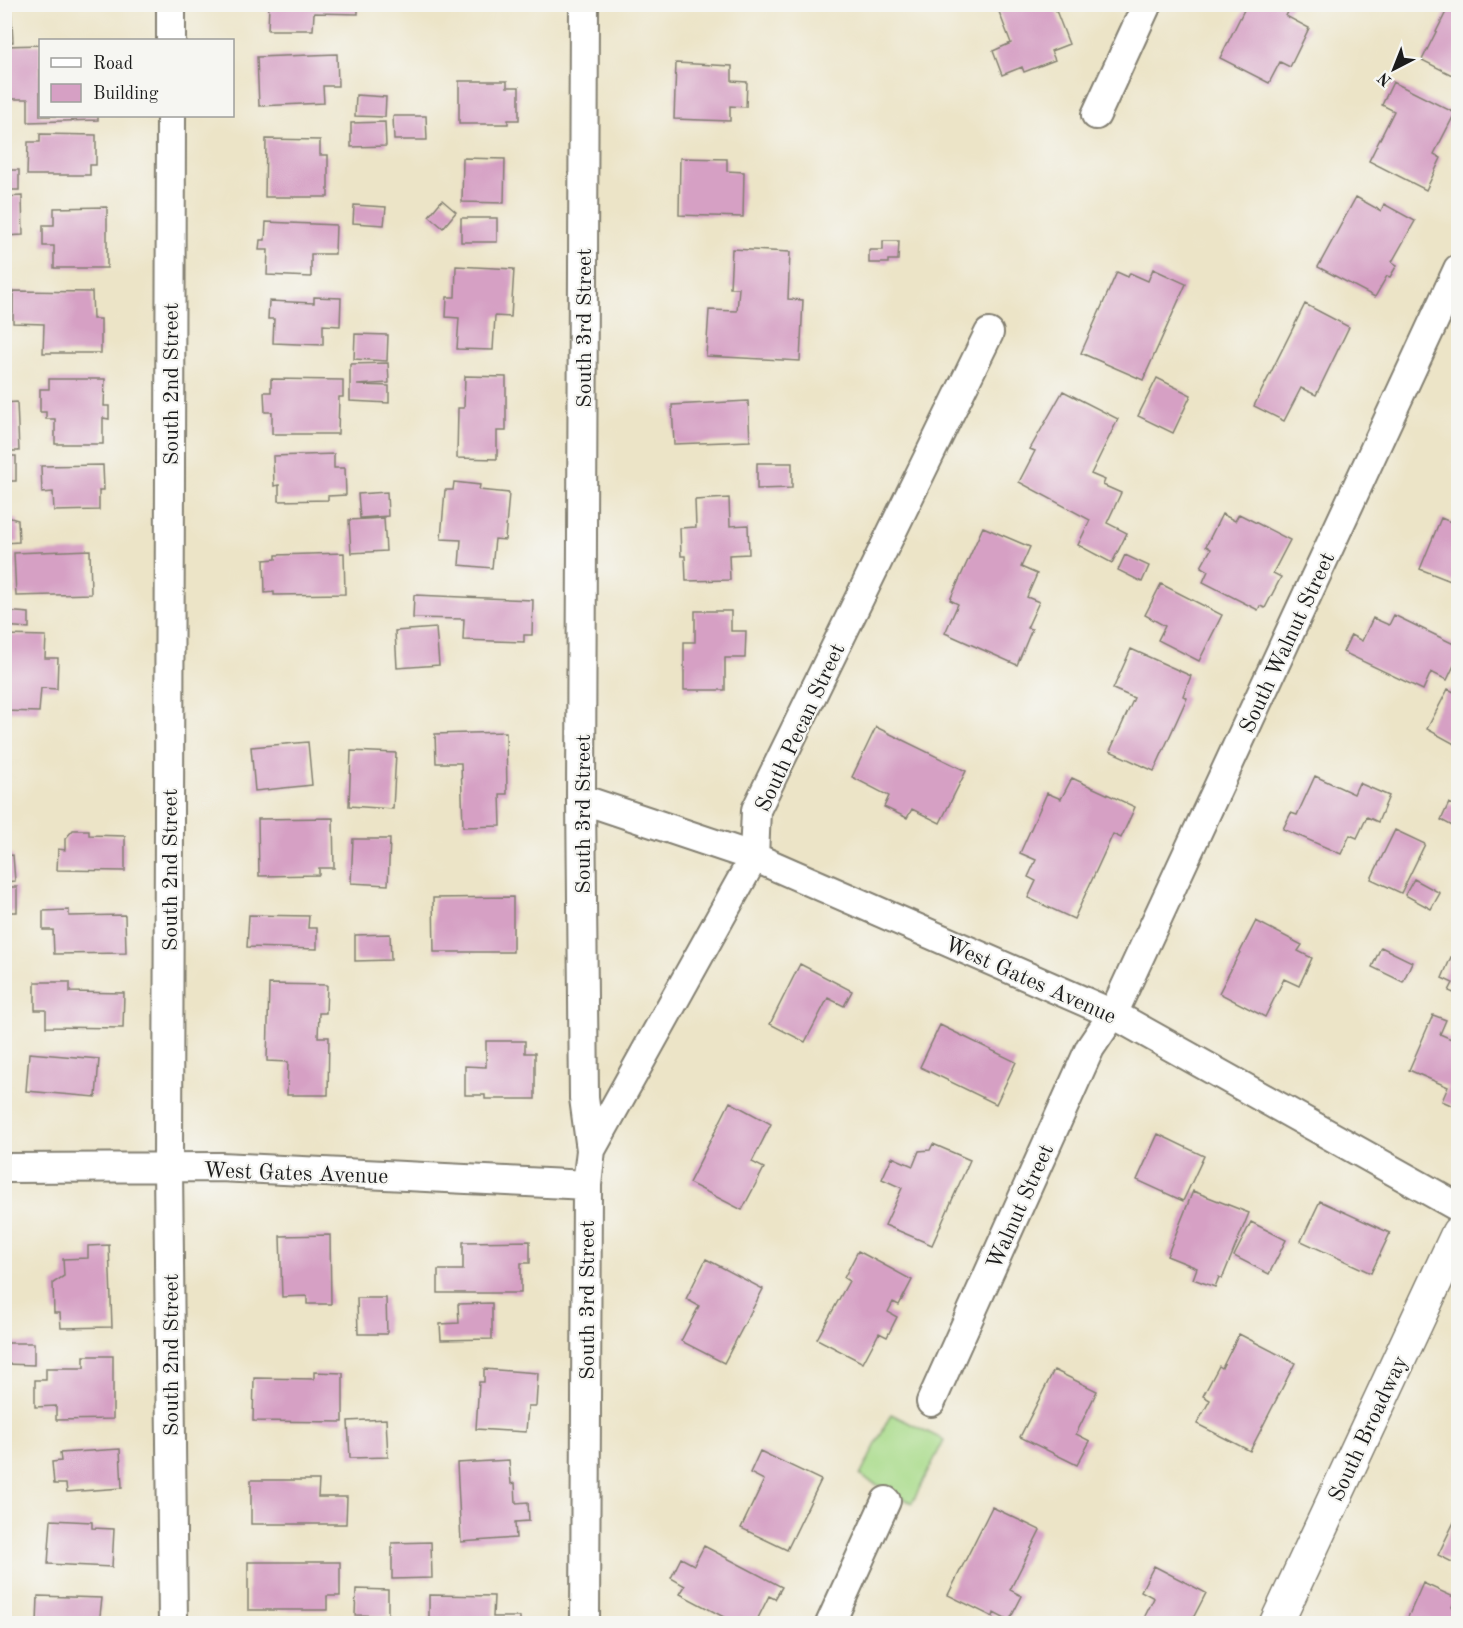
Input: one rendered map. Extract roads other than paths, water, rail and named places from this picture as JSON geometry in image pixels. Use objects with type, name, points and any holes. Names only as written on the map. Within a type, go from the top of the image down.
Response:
[{"type":"street","points":[[171,4],[171,39]]},
{"type":"street","name":"South 3rd Street","points":[[584,4],[581,799],[584,1098],[591,1150],[587,1185],[585,1623]]},
{"type":"street","points":[[1096,115],[1147,4]]},
{"type":"street","name":"South 2nd Street","points":[[171,117],[168,1168],[173,1623]]},
{"type":"street","name":"South Walnut Street","points":[[1113,1014],[1458,269]]},
{"type":"street","name":"South Pecan Street","points":[[591,1150],[754,857],[756,810],[989,333]]},
{"type":"street","name":"West Gates Avenue","points":[[581,799],[754,857],[1113,1014],[1458,1207]]},
{"type":"street","name":"Walnut Street","points":[[931,1402],[1090,1048],[1113,1014]]},
{"type":"street","name":"West Gates Avenue","points":[[4,1168],[220,1167],[587,1185]]},
{"type":"street","name":"South Broadway","points":[[1276,1623],[1458,1233]]},
{"type":"street","points":[[830,1623],[886,1501]]}]
